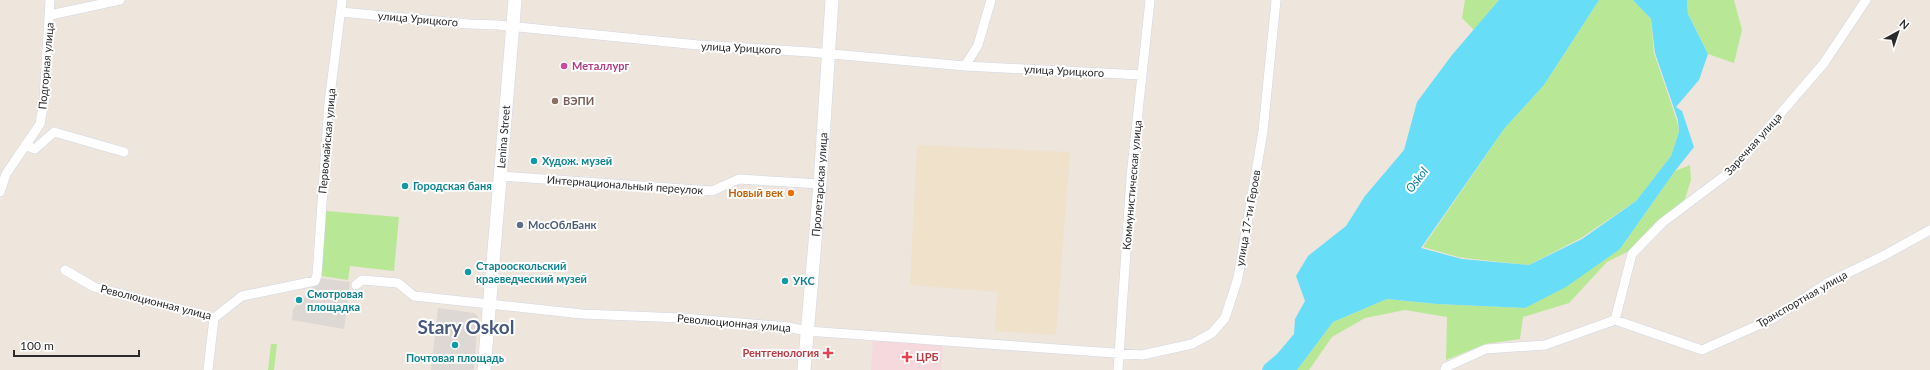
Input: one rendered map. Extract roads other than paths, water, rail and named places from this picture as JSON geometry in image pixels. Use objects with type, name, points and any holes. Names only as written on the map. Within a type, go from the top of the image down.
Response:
[{"type":"main road","name":"Lenina Street","points":[[484,370],[515,0]]},
{"type":"main road","name":"Пролетарская улица","points":[[804,370],[820,184],[832,0]]},
{"type":"street","name":"Подгорная улица","points":[[0,192],[3,172],[27,146],[40,124],[43,106],[50,0]]},
{"type":"street","points":[[50,15],[120,0]]},
{"type":"street","name":"Первомайская улица","points":[[315,281],[317,275],[329,103],[342,0]]},
{"type":"street","points":[[965,66],[978,45],[991,0]]},
{"type":"street","name":"Коммунистическая улица","points":[[1118,370],[1131,177],[1150,0]]},
{"type":"street","name":"улица 17-ти Героев","points":[[1119,353],[1148,354],[1192,344],[1212,333],[1225,318],[1238,278],[1250,209],[1268,87],[1276,0]]},
{"type":"street","name":"Заречная улица","points":[[1615,320],[1632,254],[1662,223],[1731,171],[1824,63],[1866,0]]},
{"type":"street","name":"улица Урицкого","points":[[341,12],[698,45],[828,54],[965,66],[1142,75]]},
{"type":"street","points":[[27,146],[35,149],[54,132],[124,152]]},
{"type":"street","name":"Интернациональный переулок","points":[[500,176],[712,191],[739,179],[820,184]]},
{"type":"street","name":"Транспортная улица","points":[[1615,320],[1702,350],[1772,319],[1829,282],[1883,256],[1930,230]]},
{"type":"street","name":"Революционная улица","points":[[65,270],[94,287],[214,318],[242,296],[315,281]]},
{"type":"street","name":"Революционная улица","points":[[356,285],[362,280],[398,283],[414,296],[582,314],[682,318],[788,326],[807,331],[1119,353]]},
{"type":"street","points":[[208,370],[214,318]]},
{"type":"street","points":[[1445,370],[1446,367],[1486,349],[1545,345],[1615,320]]},
{"type":"water","name":"Oskol","points":[[1499,0],[1599,0],[1544,85],[1504,129],[1421,248],[1462,259],[1529,265],[1582,239],[1636,201],[1671,156],[1679,132],[1678,120],[1655,53],[1651,19],[1633,0],[1687,0],[1688,14],[1708,54],[1699,80],[1676,107],[1682,111],[1694,147],[1675,171],[1620,249],[1566,287],[1525,308],[1437,304],[1387,299],[1333,322],[1297,370],[1262,370],[1264,365],[1277,354],[1294,334],[1295,319],[1305,301],[1296,276],[1308,256],[1346,226],[1365,196],[1404,150],[1417,102],[1452,55]]},
{"type":"place","name":"Металлург","points":[[564,66]]},
{"type":"place","name":"ВЭПИ","points":[[555,101]]},
{"type":"place","name":"Худож. музей","points":[[534,161]]},
{"type":"place","name":"Городская баня","points":[[405,186]]},
{"type":"place","name":"Новый век","points":[[791,193]]},
{"type":"place","name":"МосОблБанк","points":[[520,225]]},
{"type":"place","name":"Старооскольский краеведческий музей","points":[[468,272]]},
{"type":"place","name":"УКС","points":[[785,281]]},
{"type":"place","name":"Смотровая площадка","points":[[299,300]]},
{"type":"place","name":"Почтовая площадь","points":[[455,345]]},
{"type":"place","name":"Рентгенология","points":[[828,353]]},
{"type":"place","name":"ЦРБ","points":[[907,357]]},
{"type":"district","name":"Stary Oskol","points":[[466,327]]}]
